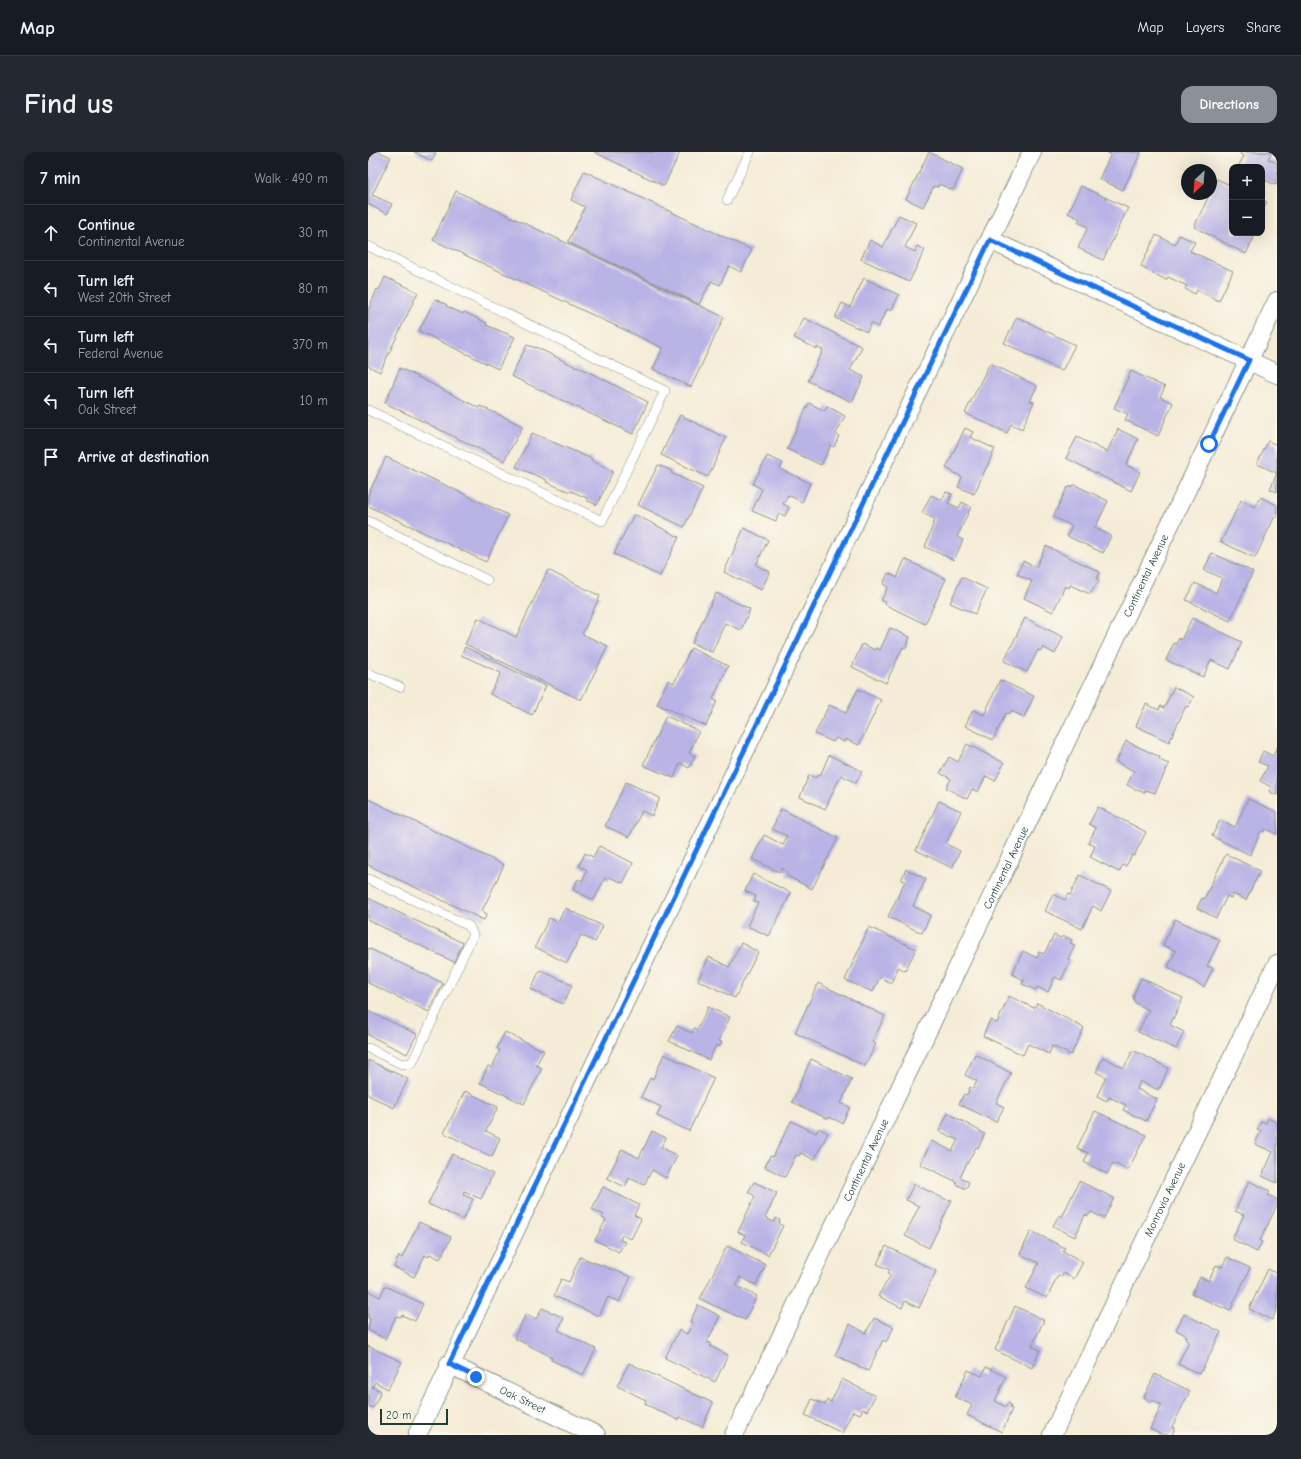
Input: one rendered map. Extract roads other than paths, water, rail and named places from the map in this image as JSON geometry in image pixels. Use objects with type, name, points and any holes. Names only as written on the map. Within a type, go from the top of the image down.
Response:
[{"type":"street","points":[[418,1433],[449,1364],[1032,152]]},
{"type":"street","points":[[990,240],[1277,374]]},
{"type":"street","name":"Continental Avenue","points":[[734,1435],[1277,301]]},
{"type":"street","name":"Monrovia Avenue","points":[[1052,1435],[1277,964]]},
{"type":"street","name":"Oak Street","points":[[449,1364],[596,1435]]},
{"type":"lane","points":[[727,200],[750,152]]},
{"type":"lane","points":[[368,246],[666,392],[602,521],[368,410]]},
{"type":"lane","points":[[368,521],[487,580]]},
{"type":"lane","points":[[368,673],[400,688]]},
{"type":"lane","points":[[368,879],[469,926],[473,935],[412,1063],[402,1064],[368,1048]]}]
